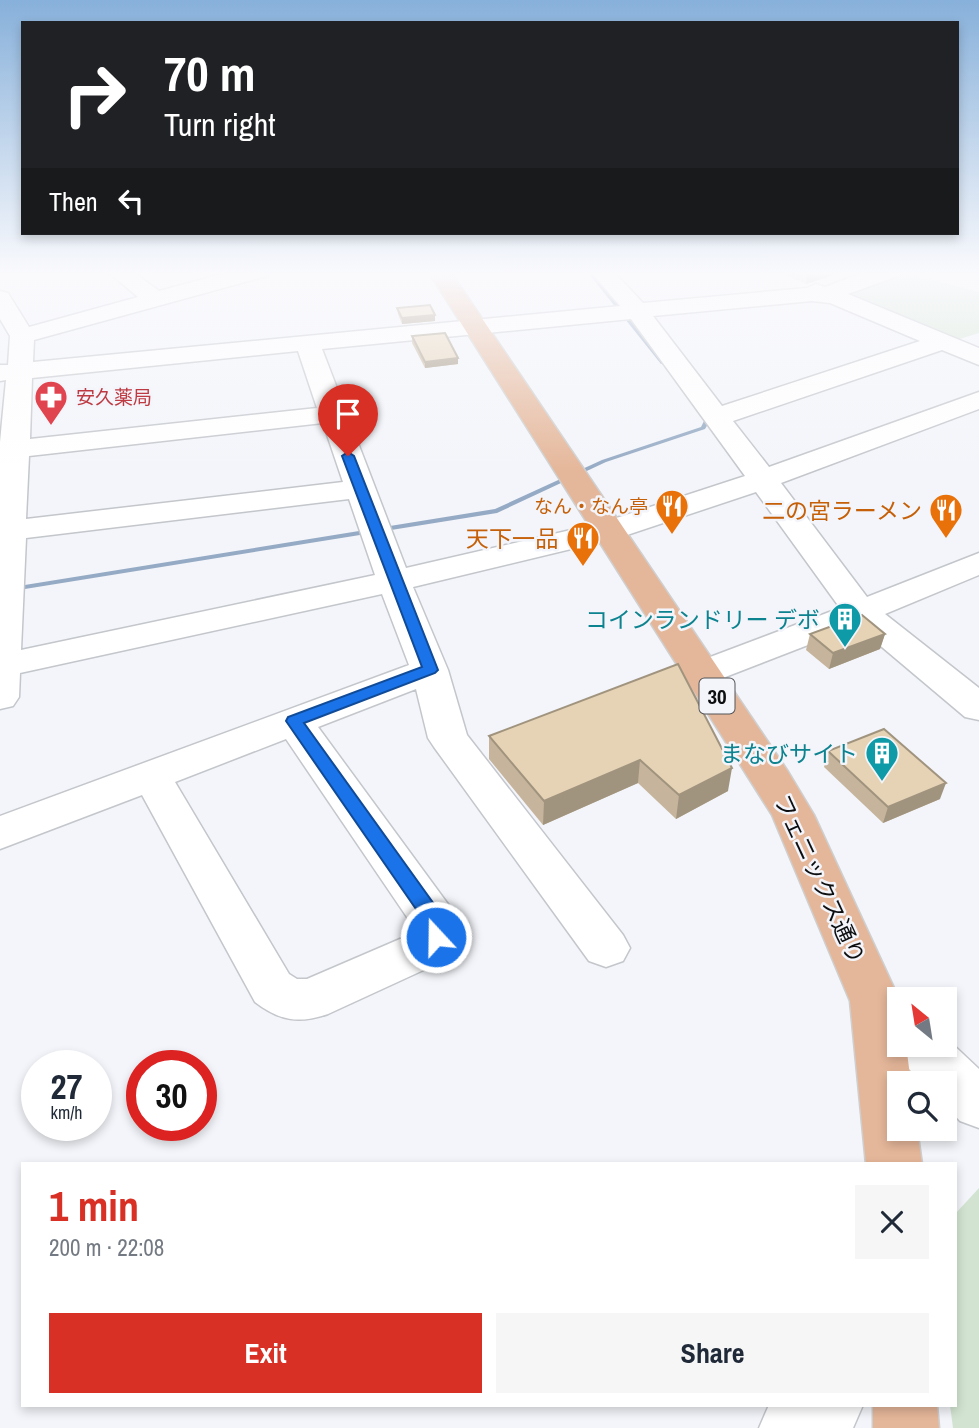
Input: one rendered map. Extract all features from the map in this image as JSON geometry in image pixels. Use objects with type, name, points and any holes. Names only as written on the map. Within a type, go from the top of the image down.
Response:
[{"type":"main road","name":"フェニックス通り","points":[[483,338],[773,780],[793,815],[887,1013]]},
{"type":"main road","name":"フェニックス通り","points":[[889,1057],[894,1162]]},
{"type":"main road","points":[[905,1407],[906,1428]]},
{"type":"street","points":[[21,338],[9,372],[11,530],[1,677],[610,530],[762,480],[979,400]]},
{"type":"street","points":[[9,372],[360,338]]},
{"type":"street","points":[[657,338],[861,612],[979,708]]},
{"type":"street","points":[[932,338],[979,357]]},
{"type":"street","points":[[717,417],[943,342]]},
{"type":"street","points":[[307,343],[394,581],[430,670],[448,738],[606,948]]},
{"type":"street","points":[[8,449],[333,414]]},
{"type":"street","points":[[11,530],[360,489]]},
{"type":"street","points":[[702,673],[979,563]]},
{"type":"street","points":[[0,833],[430,670]]},
{"type":"street","points":[[151,775],[272,988],[289,1000],[311,999],[424,949],[438,930],[437,924],[294,721]]},
{"type":"street","points":[[931,1057],[979,1104]]},
{"type":"street","points":[[792,1428],[828,1407]]},
{"type":"green space","points":[[934,338],[964,338],[947,343]]},
{"type":"green space","points":[[979,1188],[979,1428],[953,1428],[950,1407],[957,1407],[957,1212]]},
{"type":"building","points":[[413,338],[447,338],[458,358],[425,362]]},
{"type":"building","points":[[862,615],[885,634],[833,653],[810,634]]},
{"type":"building","points":[[678,664],[732,768],[679,795],[640,760],[544,801],[489,736]]},
{"type":"building","points":[[884,729],[946,783],[888,807],[828,751]]},
{"type":"waterway","points":[[643,338],[663,363]]},
{"type":"waterway","points":[[0,591],[497,511],[604,461],[703,428],[708,419],[705,415]]},
{"type":"place","name":"安久薬局","points":[[51,427]]},
{"type":"place","name":"なん・なん亭","points":[[672,536]]},
{"type":"place","name":"二の宮ラーメン","points":[[946,540]]},
{"type":"place","name":"天下一品","points":[[583,568]]},
{"type":"place","name":"コインランドリー デボ","points":[[845,649]]},
{"type":"place","name":"まなびサイト","points":[[882,783]]},
{"type":"route","points":[[348,456],[430,670],[294,721],[437,924],[436,937]]}]
